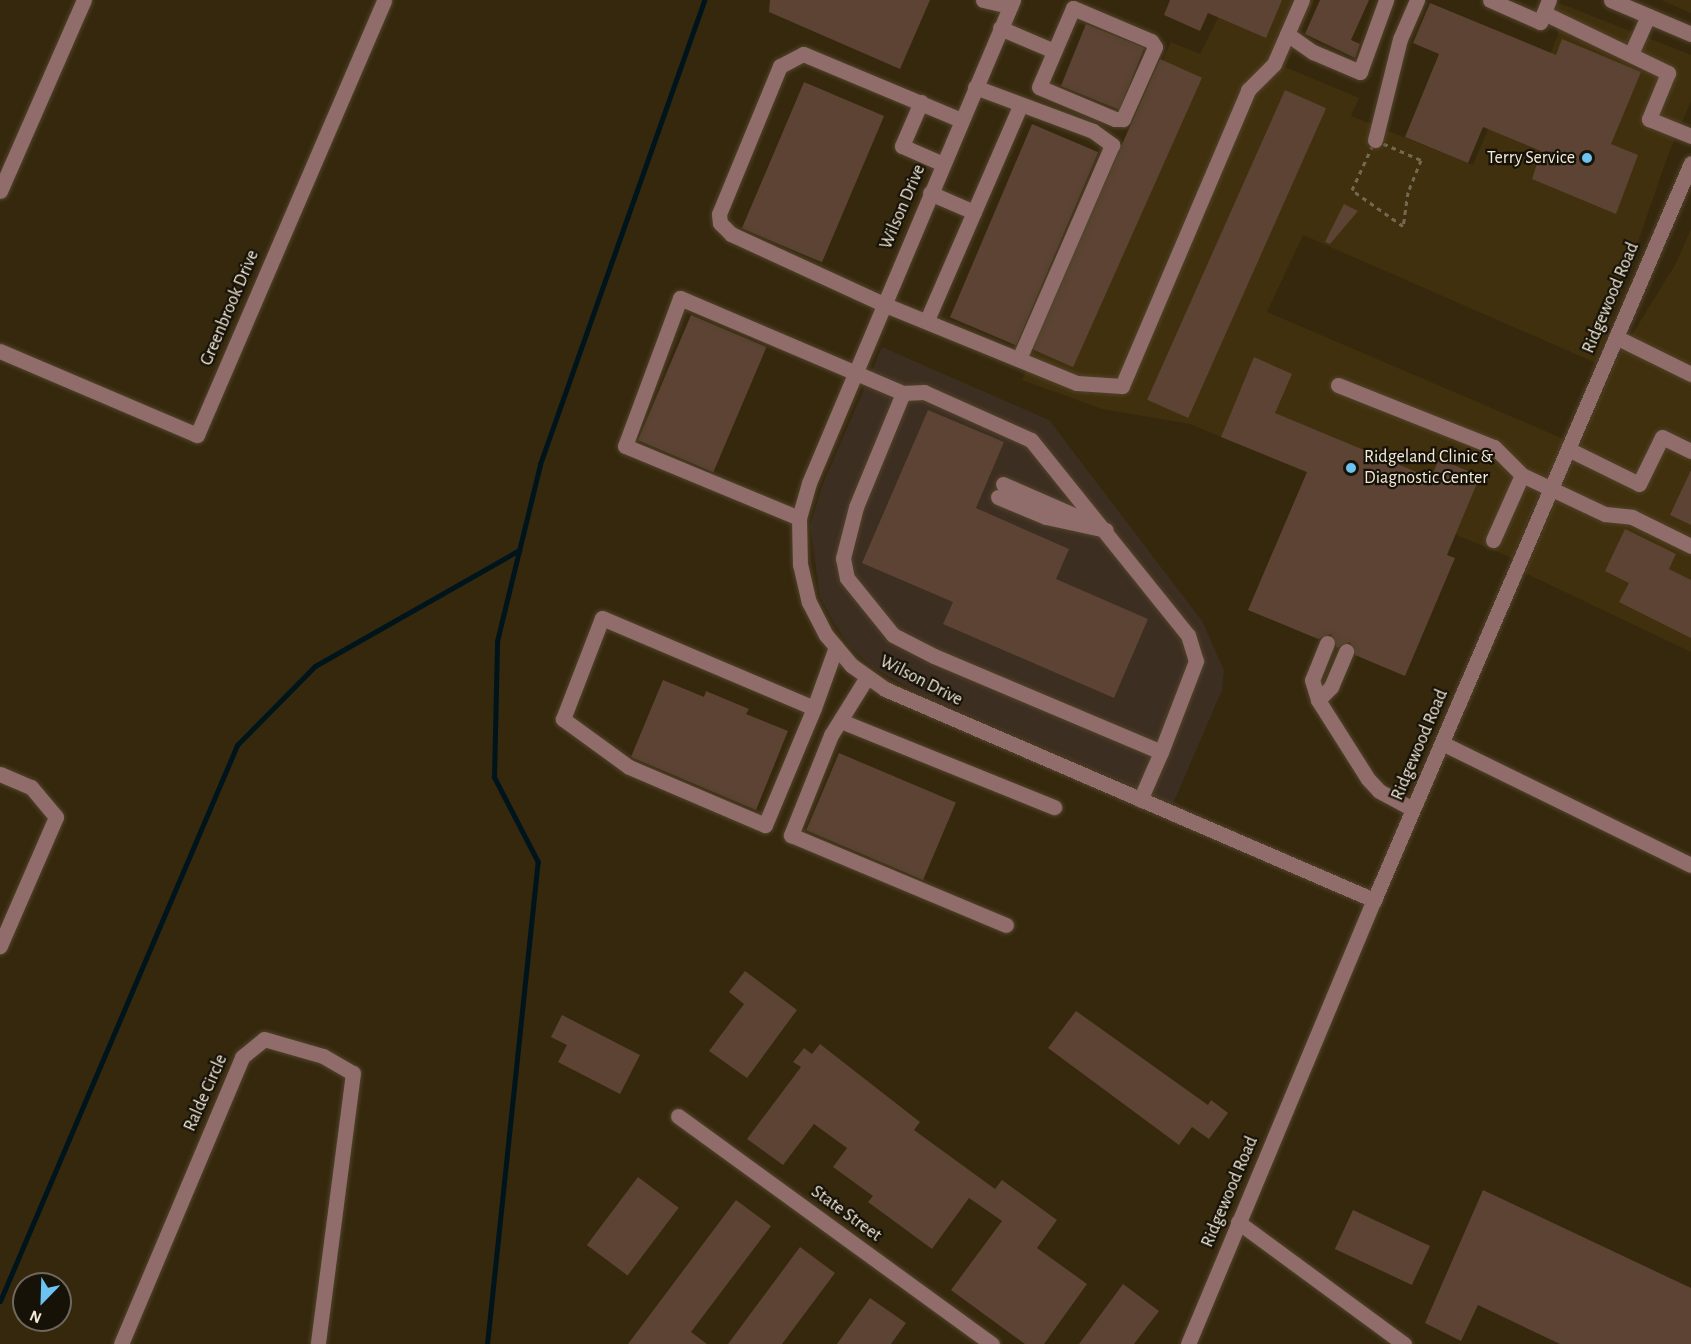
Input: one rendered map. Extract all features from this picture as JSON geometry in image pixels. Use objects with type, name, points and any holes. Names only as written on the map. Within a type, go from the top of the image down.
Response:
[{"type":"street","points":[[0,191],[6,160],[84,0]]},
{"type":"street","name":"Greenbrook Drive","points":[[0,351],[197,435],[384,0]]},
{"type":"street","points":[[983,0],[1003,2]]},
{"type":"street","points":[[962,120],[803,54],[780,66],[719,214],[720,223],[732,234],[883,304],[1077,383],[1122,386],[1248,90],[1274,64],[1302,0]]},
{"type":"street","points":[[1287,34],[1313,52],[1360,72],[1386,0]]},
{"type":"street","points":[[1375,140],[1400,39],[1417,0]]},
{"type":"street","points":[[1490,0],[1540,22],[1547,6],[1668,73],[1649,119],[1691,136]]},
{"type":"street","points":[[1611,0],[1691,34]]},
{"type":"street","name":"Wilson Drive","points":[[1003,2],[1000,28],[809,483],[799,518],[800,564],[809,602],[836,647],[850,665],[920,706],[1374,900]]},
{"type":"street","points":[[1073,8],[1151,41],[1155,47],[1123,119],[1115,119],[1039,87],[1054,51],[1073,8]]},
{"type":"street","points":[[1631,54],[1648,16]]},
{"type":"street","points":[[1000,28],[1054,51]]},
{"type":"street","points":[[975,87],[1020,106],[1082,127],[1112,145],[1019,359]]},
{"type":"street","points":[[921,102],[902,146],[943,164]]},
{"type":"street","points":[[927,320],[1020,106]]},
{"type":"street","name":"Ridgewood Road","points":[[1188,1344],[1374,900],[1616,337],[1687,185],[1691,163]]},
{"type":"street","points":[[930,193],[974,212]]},
{"type":"street","points":[[799,518],[626,446],[666,329],[680,298],[903,393],[924,392],[1032,440],[1188,635],[1196,661],[1140,801]]},
{"type":"street","points":[[1616,337],[1691,374]]},
{"type":"street","points":[[1338,385],[1494,447],[1522,475],[1605,514],[1632,517],[1691,546]]},
{"type":"street","points":[[903,393],[856,507],[843,558],[847,578],[868,609],[893,634],[934,656],[1161,752]]},
{"type":"street","points":[[1568,449],[1639,484],[1662,437],[1691,451]]},
{"type":"street","points":[[1493,540],[1522,475]]},
{"type":"street","points":[[1001,491],[1106,530]]},
{"type":"street","points":[[814,708],[602,618],[563,719],[629,767],[765,825],[814,708],[836,647]]},
{"type":"street","points":[[1336,647],[1312,680],[1318,700],[1368,779],[1379,791],[1413,809]]},
{"type":"street","points":[[867,677],[831,735],[791,834],[1006,925]]},
{"type":"street","points":[[841,720],[1054,807]]},
{"type":"street","points":[[1442,743],[1691,865]]},
{"type":"street","points":[[0,774],[32,787],[56,817],[0,946]]},
{"type":"street","name":"Ralde Circle","points":[[121,1344],[242,1057],[264,1039],[323,1056],[353,1074],[318,1344]]},
{"type":"street","name":"State Street","points":[[678,1116],[992,1344]]},
{"type":"street","points":[[1238,1222],[1404,1344]]},
{"type":"path","points":[[1375,140],[1421,160],[1408,192],[1403,226],[1352,190],[1375,140]]},
{"type":"shaded area","points":[[1227,0],[1314,0],[1285,67],[1359,98],[1351,116],[1473,165],[1504,91],[1531,102],[1558,35],[1556,9],[1559,3],[1691,55],[1691,101],[1667,158],[1596,363],[1303,235],[1267,312],[1564,439],[1512,558],[1190,424],[1102,409],[1022,380],[1171,42],[1200,54]]},
{"type":"shaded area","points":[[1661,0],[1691,0],[1691,13]]},
{"type":"shaded area","points":[[1691,229],[1691,652],[1525,573],[1617,359],[1675,265]]},
{"type":"shaded area","points":[[882,347],[1049,420],[1202,621],[1224,670],[1222,690],[1173,804],[920,694],[873,668],[850,647],[834,623],[820,597],[810,526],[822,486]]},
{"type":"building","points":[[770,0],[930,0],[900,69],[769,12]]},
{"type":"building","points":[[1170,0],[1282,0],[1266,38],[1208,13],[1200,31],[1164,15]]},
{"type":"building","points":[[1320,0],[1369,0],[1351,40],[1360,44],[1355,58],[1305,34]]},
{"type":"building","points":[[1430,3],[1556,55],[1562,39],[1641,72],[1611,144],[1638,155],[1616,214],[1532,179],[1541,151],[1483,127],[1468,163],[1405,137],[1439,54],[1413,43]]},
{"type":"building","points":[[1086,24],[1144,48],[1119,110],[1061,86]]},
{"type":"building","points":[[1160,59],[1202,78],[1073,367],[1031,349]]},
{"type":"building","points":[[804,82],[884,116],[822,262],[742,228]]},
{"type":"building","points":[[1285,90],[1326,108],[1188,418],[1147,400]]},
{"type":"building","points":[[1032,124],[1098,152],[1016,345],[950,317]]},
{"type":"building","points":[[1344,204],[1358,211],[1330,244],[1325,242]]},
{"type":"building","points":[[691,315],[766,347],[713,472],[638,440]]},
{"type":"building","points":[[1254,357],[1292,374],[1275,413],[1431,478],[1439,459],[1480,476],[1447,555],[1455,558],[1405,676],[1355,655],[1350,642],[1337,648],[1331,634],[1318,639],[1248,610],[1307,472],[1221,437]]},
{"type":"building","points":[[928,410],[1004,442],[976,508],[1069,549],[1056,579],[1148,619],[1114,698],[943,624],[953,602],[862,563]]},
{"type":"building","points":[[1691,470],[1691,525],[1670,515]]},
{"type":"building","points":[[1625,529],[1676,554],[1669,569],[1691,580],[1691,638],[1619,602],[1629,583],[1605,571]]},
{"type":"building","points":[[663,680],[704,697],[706,691],[749,709],[746,714],[788,731],[756,810],[631,757]]},
{"type":"building","points":[[839,753],[956,803],[923,880],[806,830]]},
{"type":"building","points":[[745,971],[797,1010],[747,1078],[709,1051],[744,1004],[729,992]]},
{"type":"building","points":[[1076,1011],[1208,1105],[1211,1100],[1228,1113],[1209,1139],[1192,1127],[1179,1145],[1048,1048]]},
{"type":"building","points":[[562,1015],[640,1055],[620,1094],[558,1062],[567,1045],[551,1037]]},
{"type":"building","points":[[820,1044],[920,1122],[914,1130],[995,1189],[1002,1180],[1057,1220],[1037,1248],[1087,1284],[1044,1344],[1025,1344],[951,1290],[1002,1221],[969,1198],[932,1249],[868,1202],[873,1196],[833,1167],[847,1148],[814,1124],[783,1165],[747,1139],[801,1067],[793,1062],[804,1048],[812,1054]]},
{"type":"building","points":[[638,1177],[679,1208],[628,1276],[587,1245]]},
{"type":"building","points":[[1483,1190],[1691,1288],[1691,1344],[1560,1344],[1478,1305],[1461,1341],[1425,1323]]},
{"type":"building","points":[[736,1200],[771,1226],[691,1332],[707,1344],[628,1344]]},
{"type":"building","points":[[1353,1210],[1430,1246],[1412,1285],[1335,1249]]},
{"type":"building","points":[[800,1247],[835,1273],[782,1344],[728,1344]]},
{"type":"building","points":[[1123,1284],[1159,1311],[1134,1344],[1079,1344]]},
{"type":"building","points":[[870,1298],[906,1323],[891,1344],[837,1344]]},
{"type":"waterway","points":[[487,1344],[538,862],[494,777],[497,641],[540,464],[704,0]]},
{"type":"waterway","points":[[0,1301],[237,745],[315,666],[519,550]]},
{"type":"place","name":"Terry Service","points":[[1587,158]]},
{"type":"place","name":"Ridgeland Clinic & Diagnostic Center","points":[[1351,468]]}]
